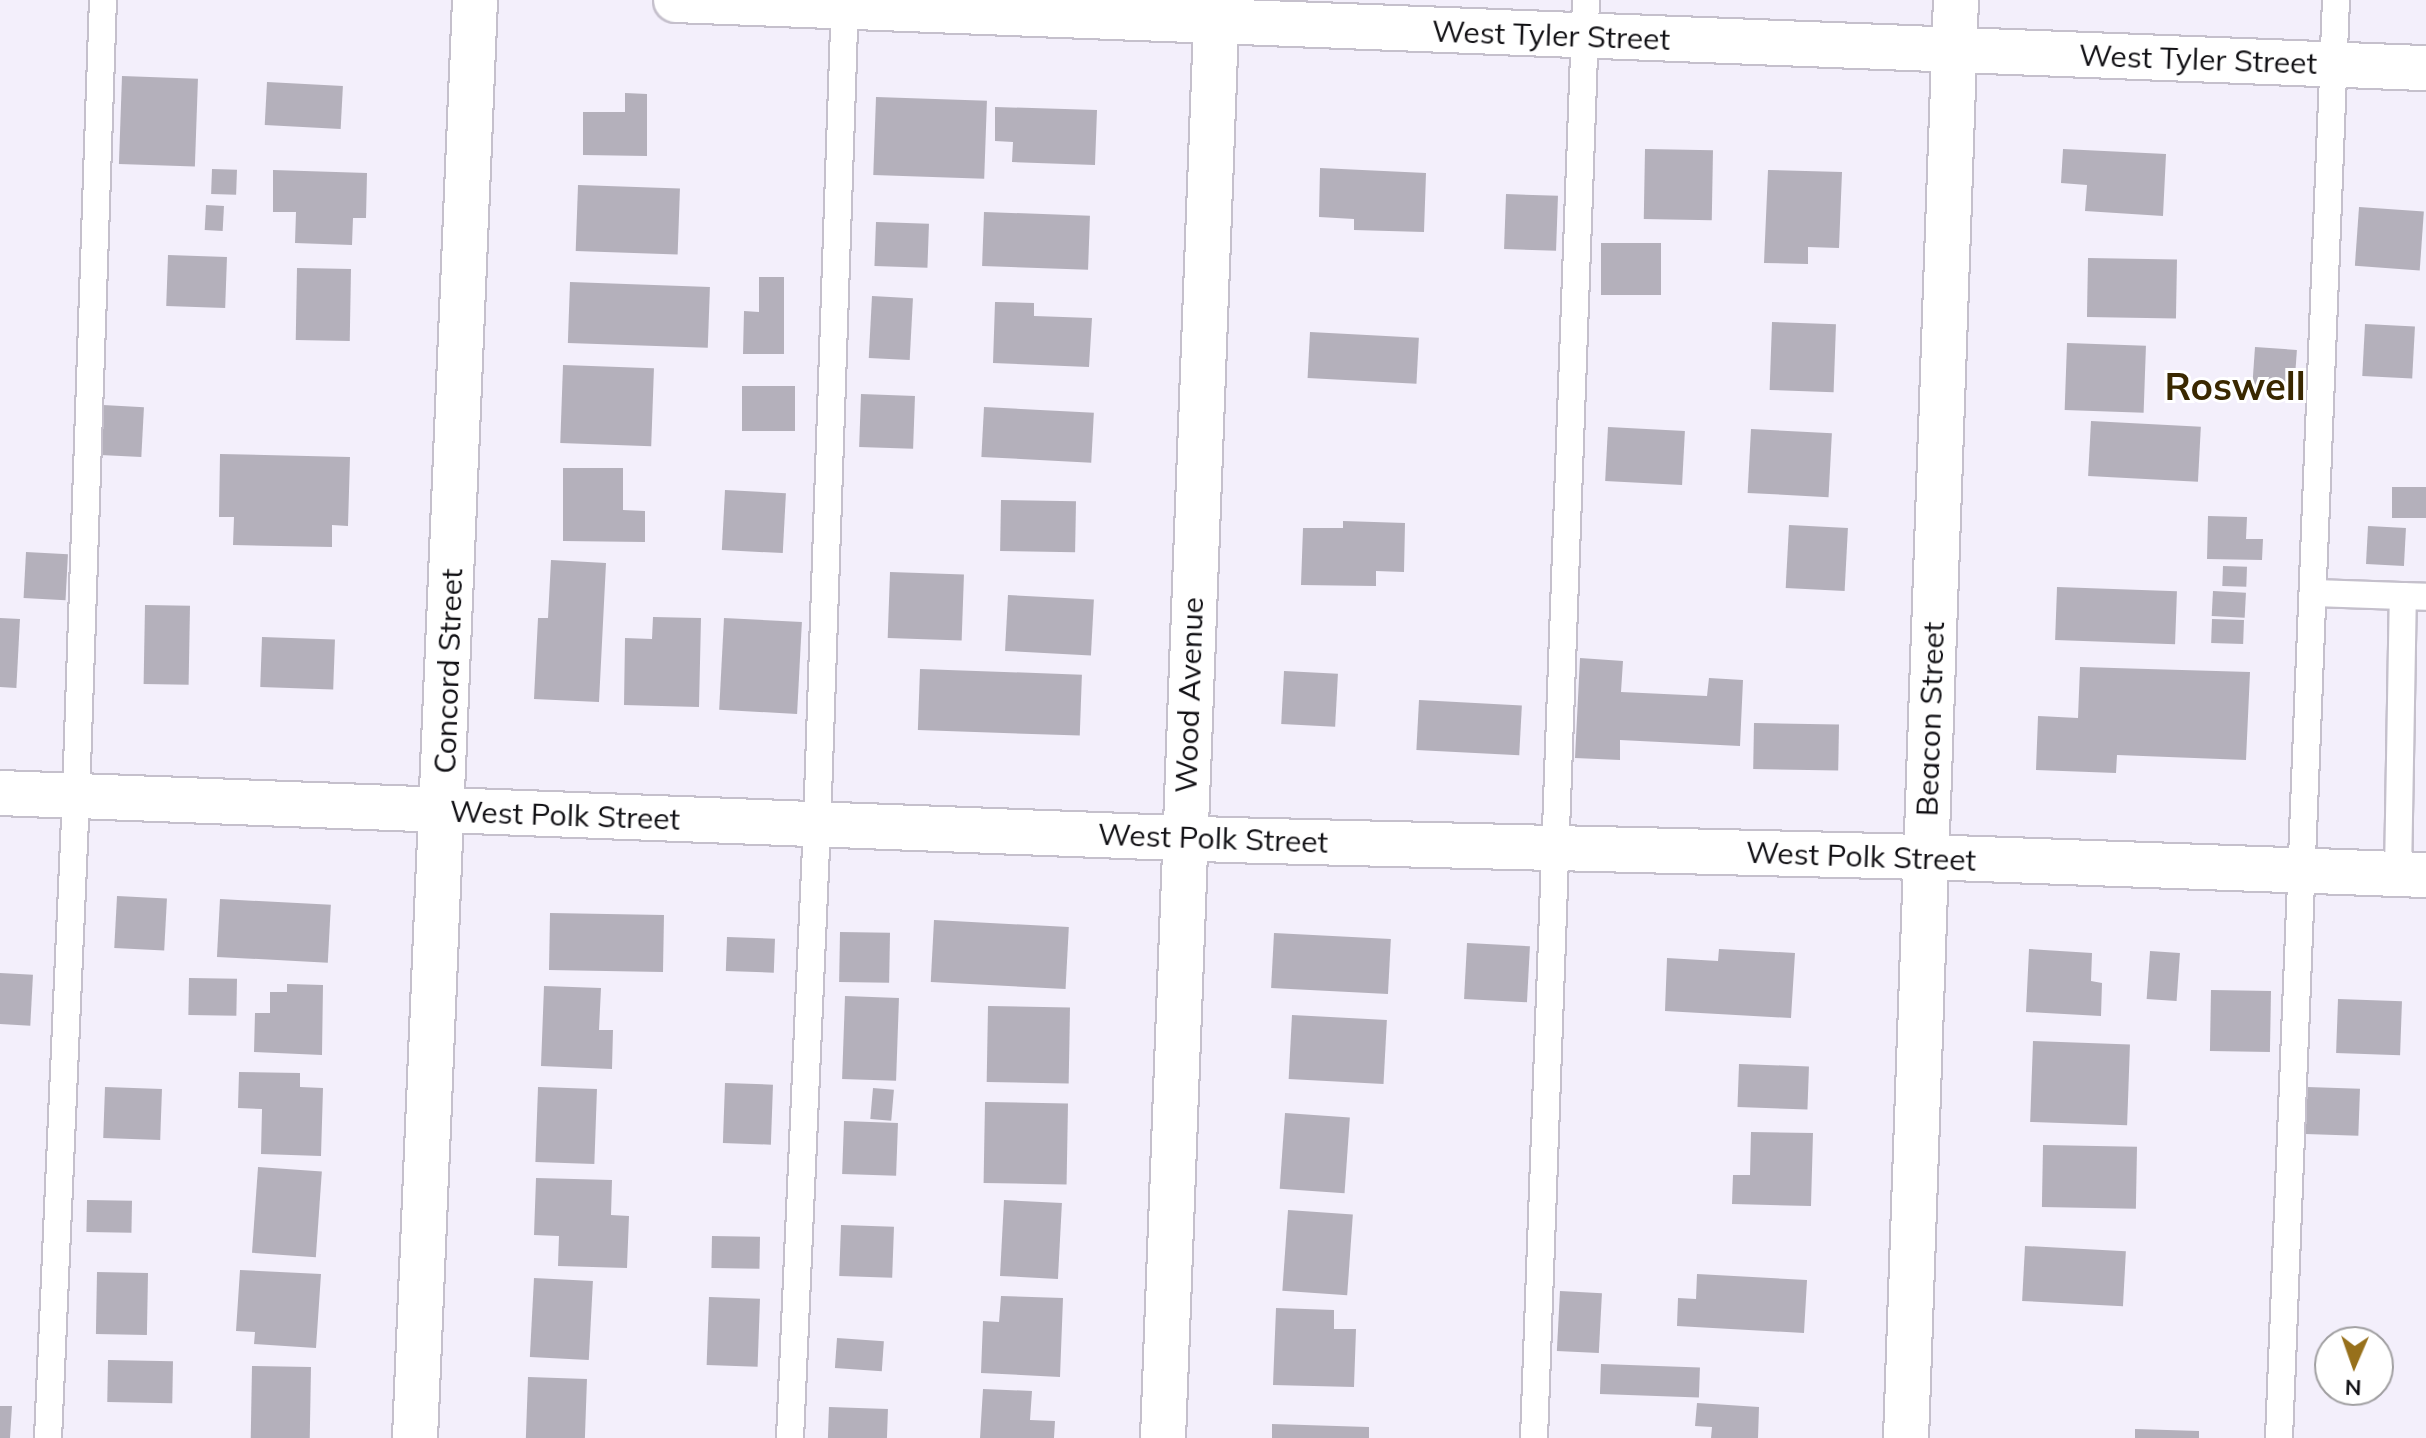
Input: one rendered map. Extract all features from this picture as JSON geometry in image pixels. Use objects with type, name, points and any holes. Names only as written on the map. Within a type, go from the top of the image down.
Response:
[{"type":"street","name":"Concord Street","points":[[415,1438],[475,0]]},
{"type":"street","name":"West Tyler Street","points":[[676,0],[1586,18],[1954,49],[2426,68]]},
{"type":"street","name":"Beacon Street","points":[[1906,1438],[1956,0]]},
{"type":"street","name":"Wood Avenue","points":[[1163,1438],[1217,12]]},
{"type":"street","name":"West Polk Street","points":[[0,793],[1184,838],[1925,857],[2412,875]]},
{"type":"lane","points":[[48,1438],[76,796],[103,0]]},
{"type":"lane","points":[[2279,1438],[2336,0]]},
{"type":"lane","points":[[790,1438],[817,825],[844,4]]},
{"type":"lane","points":[[1534,1438],[1586,18]]},
{"type":"lane","points":[[2313,593],[2415,596],[2412,875]]},
{"type":"building","points":[[122,76],[198,79],[195,167],[119,164]]},
{"type":"building","points":[[267,82],[343,86],[341,129],[265,125]]},
{"type":"building","points":[[625,93],[647,94],[647,156],[583,155],[583,112],[625,112]]},
{"type":"building","points":[[876,97],[987,101],[984,179],[873,175]]},
{"type":"building","points":[[995,107],[1097,110],[1095,165],[1012,162],[1013,142],[995,141]]},
{"type":"building","points":[[1645,149],[1713,150],[1712,220],[1644,219]]},
{"type":"building","points":[[2063,149],[2166,154],[2163,216],[2085,211],[2087,185],[2061,183]]},
{"type":"building","points":[[1320,168],[1426,173],[1424,232],[1354,230],[1354,219],[1319,217]]},
{"type":"building","points":[[212,169],[237,170],[236,195],[211,194]]},
{"type":"building","points":[[273,170],[367,173],[366,218],[353,218],[352,245],[295,243],[296,212],[273,212]]},
{"type":"building","points":[[1768,170],[1842,172],[1839,248],[1808,247],[1808,264],[1764,263]]},
{"type":"building","points":[[578,185],[680,189],[678,255],[576,251]]},
{"type":"building","points":[[1506,194],[1558,196],[1556,251],[1504,249]]},
{"type":"building","points":[[206,205],[224,206],[223,231],[205,230]]},
{"type":"building","points":[[2359,207],[2424,212],[2420,270],[2355,266]]},
{"type":"building","points":[[984,212],[1090,216],[1088,270],[982,266]]},
{"type":"building","points":[[876,222],[929,224],[927,268],[874,266]]},
{"type":"building","points":[[1601,243],[1661,243],[1661,295],[1601,295]]},
{"type":"building","points":[[168,255],[227,257],[225,308],[166,306]]},
{"type":"building","points":[[2088,258],[2177,260],[2176,319],[2087,317]]},
{"type":"building","points":[[297,268],[351,269],[350,341],[296,340]]},
{"type":"building","points":[[759,277],[784,277],[784,354],[743,354],[744,311],[759,312]]},
{"type":"building","points":[[570,282],[710,287],[708,348],[568,343]]},
{"type":"building","points":[[872,296],[913,298],[910,360],[869,358]]},
{"type":"building","points":[[995,302],[1034,303],[1034,316],[1092,318],[1089,367],[993,363]]},
{"type":"building","points":[[1772,322],[1836,324],[1834,392],[1770,390]]},
{"type":"building","points":[[2365,324],[2415,327],[2412,379],[2362,376]]},
{"type":"building","points":[[1310,332],[1419,338],[1416,384],[1308,378]]},
{"type":"building","points":[[2067,343],[2146,346],[2144,413],[2065,410]]},
{"type":"building","points":[[2255,347],[2297,350],[2294,392],[2252,389]]},
{"type":"building","points":[[563,365],[654,368],[651,446],[560,443]]},
{"type":"building","points":[[742,386],[795,386],[795,431],[742,431]]},
{"type":"building","points":[[861,394],[915,396],[913,449],[859,447]]},
{"type":"building","points":[[103,405],[144,407],[141,457],[100,455]]},
{"type":"building","points":[[984,407],[1094,413],[1091,463],[981,457]]},
{"type":"building","points":[[2091,421],[2201,427],[2198,482],[2088,476]]},
{"type":"building","points":[[1608,427],[1685,431],[1682,485],[1605,481]]},
{"type":"building","points":[[1751,429],[1832,433],[1829,497],[1748,493]]},
{"type":"building","points":[[220,454],[350,457],[348,526],[332,525],[332,547],[233,545],[234,517],[219,517]]},
{"type":"building","points":[[563,468],[623,468],[623,510],[645,511],[645,542],[563,541]]},
{"type":"building","points":[[2392,487],[2426,487],[2426,518],[2392,518]]},
{"type":"building","points":[[725,490],[786,493],[783,553],[722,550]]},
{"type":"building","points":[[1001,500],[1076,501],[1075,552],[1000,551]]},
{"type":"building","points":[[2208,516],[2247,517],[2246,539],[2263,539],[2262,560],[2207,559]]},
{"type":"building","points":[[1343,521],[1405,523],[1404,572],[1376,571],[1376,586],[1301,585],[1303,528],[1343,528]]},
{"type":"building","points":[[1789,525],[1848,528],[1845,591],[1786,588]]},
{"type":"building","points":[[2368,526],[2406,528],[2404,566],[2366,564]]},
{"type":"building","points":[[26,552],[68,554],[66,600],[24,598]]},
{"type":"building","points":[[551,560],[606,563],[599,702],[534,699],[538,618],[548,618]]},
{"type":"building","points":[[2223,566],[2247,567],[2246,587],[2222,586]]},
{"type":"building","points":[[890,572],[964,575],[962,641],[888,638]]},
{"type":"building","points":[[2057,587],[2177,591],[2175,644],[2055,640]]},
{"type":"building","points":[[2213,591],[2246,593],[2245,618],[2212,616]]},
{"type":"building","points":[[1008,595],[1094,600],[1091,655],[1005,651]]},
{"type":"building","points":[[145,605],[190,606],[189,685],[144,684]]},
{"type":"building","points":[[653,617],[701,618],[699,707],[624,705],[625,638],[652,639]]},
{"type":"building","points":[[0,618],[20,619],[16,688],[0,687]]},
{"type":"building","points":[[724,618],[802,622],[797,714],[719,710]]},
{"type":"building","points":[[2212,619],[2244,620],[2243,644],[2211,643]]},
{"type":"building","points":[[262,637],[335,640],[333,690],[260,687]]},
{"type":"building","points":[[1580,658],[1623,661],[1621,692],[1707,696],[1709,678],[1743,680],[1740,746],[1620,740],[1620,760],[1575,758]]},
{"type":"building","points":[[2080,667],[2250,672],[2246,760],[2117,755],[2116,773],[2036,770],[2038,716],[2078,718]]},
{"type":"building","points":[[920,669],[1082,675],[1080,736],[918,730]]},
{"type":"building","points":[[1284,671],[1338,674],[1335,727],[1281,724]]},
{"type":"building","points":[[1419,700],[1522,705],[1519,755],[1416,750]]},
{"type":"building","points":[[1754,723],[1839,724],[1838,770],[1753,769]]},
{"type":"building","points":[[117,896],[167,899],[164,951],[114,948]]},
{"type":"building","points":[[220,899],[331,905],[328,963],[217,957]]},
{"type":"building","points":[[550,913],[664,915],[663,972],[549,970]]},
{"type":"building","points":[[934,920],[1069,927],[1066,989],[931,982]]},
{"type":"building","points":[[840,932],[890,933],[889,983],[839,982]]},
{"type":"building","points":[[1274,933],[1391,939],[1388,994],[1271,988]]},
{"type":"building","points":[[727,937],[775,939],[774,973],[726,971]]},
{"type":"building","points":[[1467,943],[1530,946],[1527,1002],[1464,999]]},
{"type":"building","points":[[1719,949],[1795,953],[1791,1018],[1665,1011],[1667,958],[1718,961]]},
{"type":"building","points":[[2029,949],[2092,953],[2091,981],[2102,983],[2101,1016],[2026,1012]]},
{"type":"building","points":[[2150,951],[2180,953],[2177,1001],[2147,999]]},
{"type":"building","points":[[0,973],[33,975],[30,1026],[0,1024]]},
{"type":"building","points":[[189,978],[237,979],[236,1016],[188,1015]]},
{"type":"building","points":[[287,984],[323,985],[322,1055],[254,1052],[255,1013],[270,1013],[270,992],[287,992]]},
{"type":"building","points":[[544,986],[601,988],[599,1030],[613,1030],[612,1069],[541,1066]]},
{"type":"building","points":[[2211,990],[2271,991],[2270,1052],[2210,1051]]},
{"type":"building","points":[[845,996],[899,998],[896,1081],[842,1079]]},
{"type":"building","points":[[2338,999],[2402,1001],[2400,1055],[2336,1053]]},
{"type":"building","points":[[988,1006],[1070,1007],[1069,1083],[987,1082]]},
{"type":"building","points":[[1292,1015],[1387,1020],[1384,1084],[1289,1079]]},
{"type":"building","points":[[2033,1041],[2130,1044],[2127,1125],[2030,1122]]},
{"type":"building","points":[[1739,1064],[1809,1066],[1807,1109],[1737,1107]]},
{"type":"building","points":[[239,1072],[300,1073],[300,1087],[323,1088],[321,1156],[261,1154],[262,1109],[238,1108]]},
{"type":"building","points":[[725,1083],[773,1085],[771,1145],[723,1143]]},
{"type":"building","points":[[105,1087],[162,1089],[160,1140],[103,1138]]},
{"type":"building","points":[[538,1087],[597,1089],[594,1164],[535,1162]]},
{"type":"building","points":[[2307,1087],[2360,1089],[2358,1136],[2305,1134]]},
{"type":"building","points":[[873,1088],[894,1090],[891,1121],[870,1119]]},
{"type":"building","points":[[985,1102],[1068,1103],[1067,1184],[984,1183]]},
{"type":"building","points":[[1285,1113],[1350,1118],[1345,1193],[1280,1189]]},
{"type":"building","points":[[844,1121],[898,1123],[896,1176],[842,1174]]},
{"type":"building","points":[[1751,1132],[1813,1133],[1811,1206],[1732,1204],[1733,1175],[1750,1175]]},
{"type":"building","points":[[2043,1145],[2137,1147],[2136,1209],[2042,1207]]},
{"type":"building","points":[[258,1167],[322,1171],[316,1257],[252,1253]]},
{"type":"building","points":[[536,1178],[612,1180],[611,1215],[629,1216],[627,1268],[558,1266],[559,1236],[534,1235]]},
{"type":"building","points":[[87,1200],[132,1201],[131,1233],[86,1232]]},
{"type":"building","points":[[1004,1200],[1062,1203],[1058,1279],[1000,1276]]},
{"type":"building","points":[[1288,1210],[1353,1215],[1347,1295],[1282,1291]]},
{"type":"building","points":[[841,1225],[894,1227],[892,1278],[839,1276]]},
{"type":"building","points":[[712,1236],[760,1237],[759,1269],[711,1268]]},
{"type":"building","points":[[2025,1246],[2126,1251],[2123,1306],[2022,1301]]},
{"type":"building","points":[[240,1270],[321,1274],[316,1348],[254,1344],[255,1332],[236,1331]]},
{"type":"building","points":[[97,1272],[148,1273],[147,1335],[96,1334]]},
{"type":"building","points":[[1697,1274],[1807,1280],[1804,1333],[1677,1326],[1678,1298],[1696,1299]]},
{"type":"building","points":[[534,1278],[593,1281],[589,1360],[530,1357]]},
{"type":"building","points":[[1560,1291],[1602,1293],[1599,1353],[1557,1351]]},
{"type":"building","points":[[1001,1296],[1063,1298],[1060,1377],[981,1373],[983,1321],[999,1322]]},
{"type":"building","points":[[709,1297],[760,1299],[758,1367],[707,1365]]},
{"type":"building","points":[[1276,1308],[1334,1310],[1334,1329],[1356,1329],[1354,1387],[1273,1385]]},
{"type":"building","points":[[837,1338],[884,1341],[882,1371],[835,1368]]},
{"type":"building","points":[[108,1360],[173,1361],[172,1403],[107,1402]]},
{"type":"building","points":[[1601,1364],[1700,1367],[1699,1397],[1600,1394]]},
{"type":"building","points":[[252,1366],[311,1367],[310,1438],[251,1438]]},
{"type":"building","points":[[528,1377],[587,1379],[585,1438],[526,1438]]},
{"type":"building","points":[[983,1389],[1032,1391],[1030,1420],[1055,1421],[1054,1438],[980,1438]]},
{"type":"building","points":[[1697,1403],[1759,1407],[1758,1438],[1711,1438],[1712,1427],[1695,1426]]},
{"type":"building","points":[[0,1406],[12,1406],[10,1438],[0,1438]]},
{"type":"building","points":[[829,1407],[888,1409],[887,1438],[828,1438]]},
{"type":"building","points":[[1272,1424],[1369,1427],[1369,1438],[1272,1438]]},
{"type":"building","points":[[2135,1429],[2199,1431],[2199,1438],[2135,1438]]},
{"type":"district","name":"Roswell","points":[[2235,387]]}]
